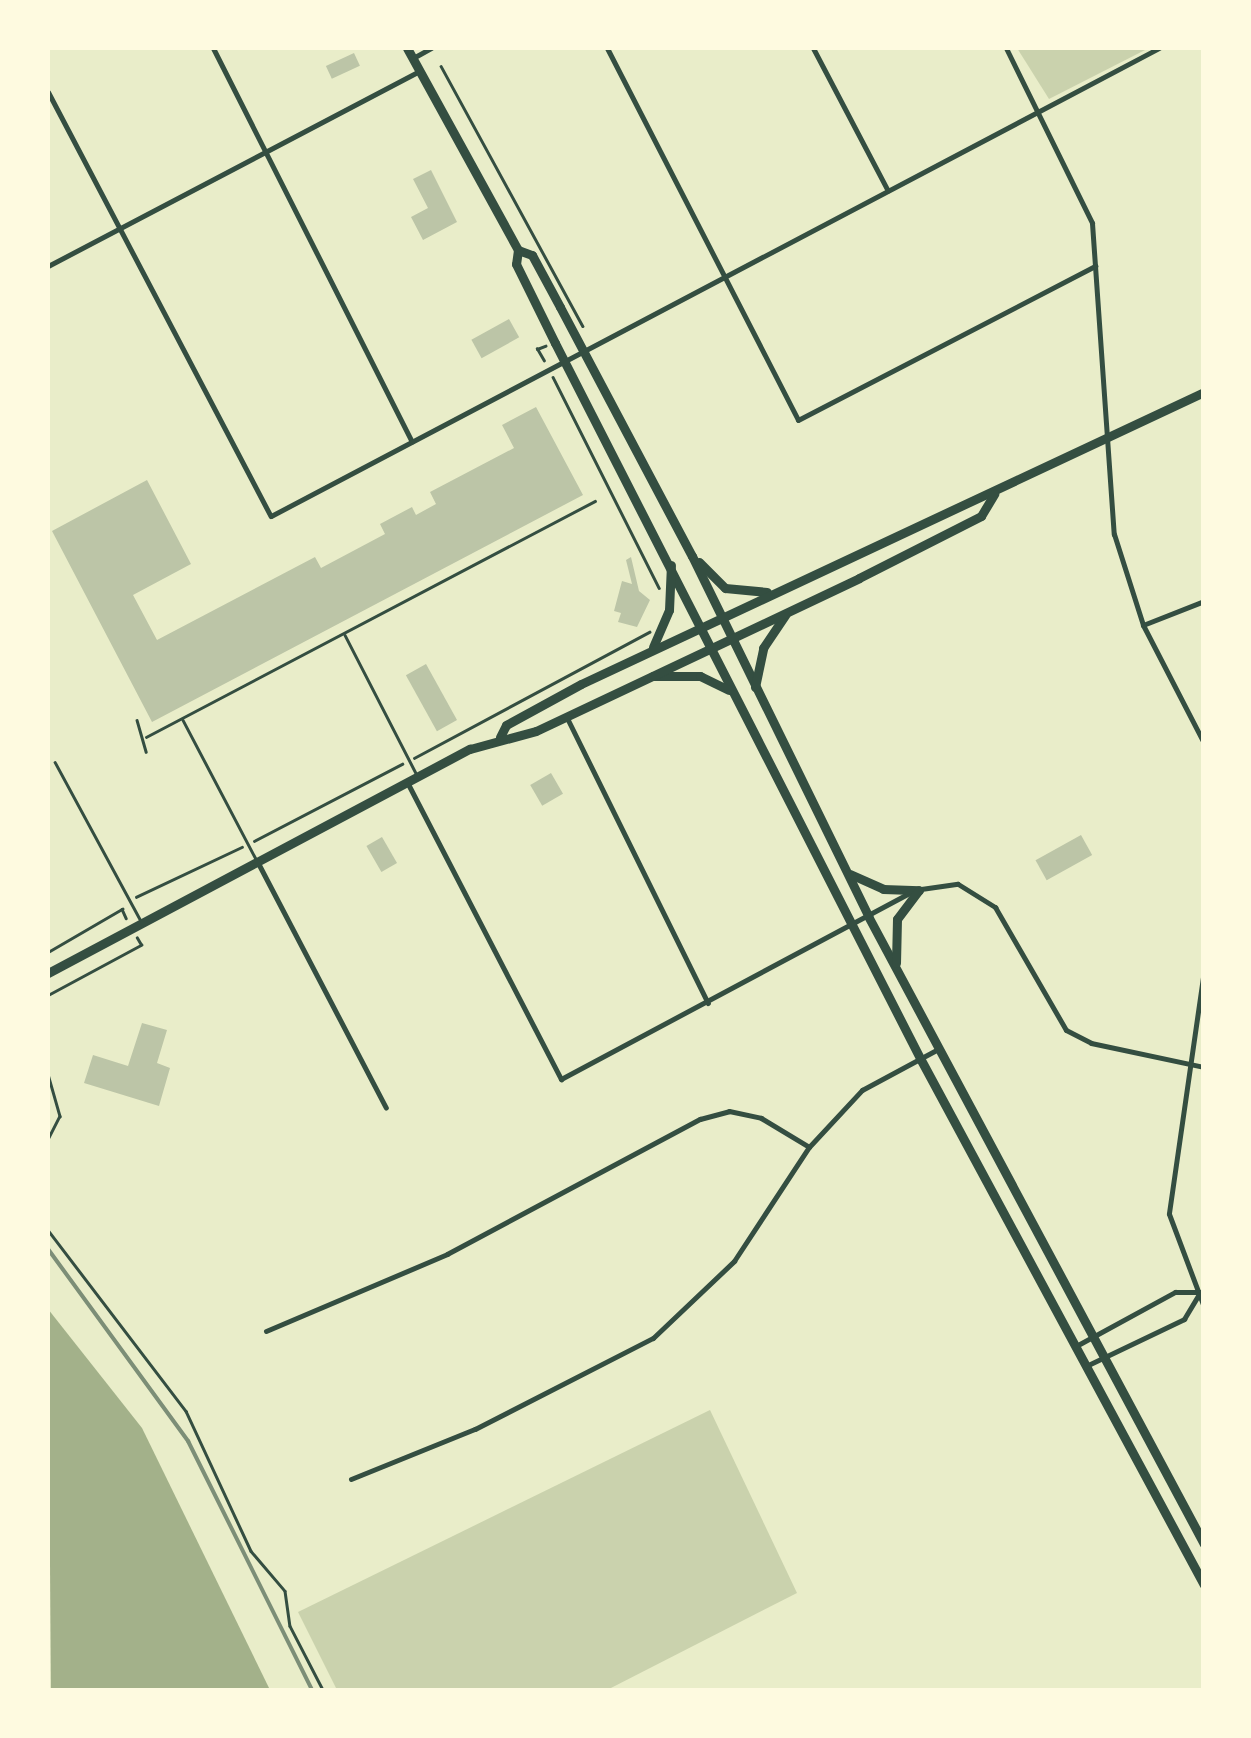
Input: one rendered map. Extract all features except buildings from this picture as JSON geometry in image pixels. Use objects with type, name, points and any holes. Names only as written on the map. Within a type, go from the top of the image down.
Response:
[{"type":"main road","points":[[410,52],[518,250],[516,264],[564,362],[921,1060],[1072,1348],[1204,1585]]},
{"type":"main road","points":[[518,250],[532,255],[692,556],[868,916],[1089,1338],[1204,1544]]},
{"type":"main road","points":[[48,973],[418,776],[500,737],[527,713],[650,651],[969,499],[994,494],[1204,392]]},
{"type":"main road","points":[[500,737],[512,740],[788,612],[980,516],[994,494]]},
{"type":"main road","points":[[692,556],[725,588],[775,591]]},
{"type":"main road","points":[[650,651],[668,610],[670,564]]},
{"type":"main road","points":[[755,690],[763,648],[788,612]]},
{"type":"main road","points":[[645,677],[700,676],[731,692]]},
{"type":"main road","points":[[848,873],[883,889],[919,890],[893,934],[897,970]]},
{"type":"street","points":[[213,48],[412,442]]},
{"type":"street","points":[[410,52],[432,48]]},
{"type":"street","points":[[607,48],[798,420],[1095,266]]},
{"type":"street","points":[[813,48],[888,191]]},
{"type":"street","points":[[1006,48],[1092,223],[1104,442],[1114,534],[1143,626],[1204,743]]},
{"type":"street","points":[[48,92],[271,516],[1159,48]]},
{"type":"street","points":[[48,266],[419,71]]},
{"type":"street","points":[[1143,626],[1204,600]]},
{"type":"street","points":[[566,716],[708,1002]]},
{"type":"street","points":[[407,782],[561,1080],[919,890],[958,884],[994,907],[1066,1030],[1091,1043],[1204,1067]]},
{"type":"street","points":[[256,861],[386,1108]]},
{"type":"street","points":[[1204,970],[1186,1066],[1169,1214],[1204,1307]]},
{"type":"street","points":[[351,1480],[476,1429],[653,1338],[734,1261],[808,1147],[862,1090],[938,1049]]},
{"type":"street","points":[[266,1331],[448,1254],[700,1119],[728,1111],[761,1118],[808,1147]]},
{"type":"street","points":[[1072,1348],[1174,1292],[1201,1293]]},
{"type":"street","points":[[1083,1368],[1184,1318],[1201,1293]]},
{"type":"lane","points":[[146,737],[594,501]]},
{"type":"lane","points":[[344,634],[418,776]]},
{"type":"lane","points":[[182,719],[256,861]]},
{"type":"lane","points":[[137,720],[146,737],[146,752]]},
{"type":"lane","points":[[55,762],[141,921]]},
{"type":"path","points":[[442,66],[585,325],[573,332]]},
{"type":"path","points":[[555,343],[537,349],[601,463],[662,600]]},
{"type":"path","points":[[48,952],[131,902],[248,845],[652,629]]},
{"type":"path","points":[[48,995],[141,945],[122,909]]},
{"type":"path","points":[[48,1074],[60,1116],[48,1140]]},
{"type":"path","points":[[48,1230],[186,1412],[204,1443],[250,1551],[285,1590],[290,1626],[322,1690]]},
{"type":"shaded area","points":[[1017,48],[1149,48],[1049,99]]},
{"type":"shaded area","points":[[48,1309],[142,1428],[270,1690],[51,1690]]},
{"type":"shaded area","points":[[710,1410],[797,1593],[607,1690],[337,1690],[298,1612]]},
{"type":"railway","points":[[48,1249],[188,1441],[312,1690]]}]
